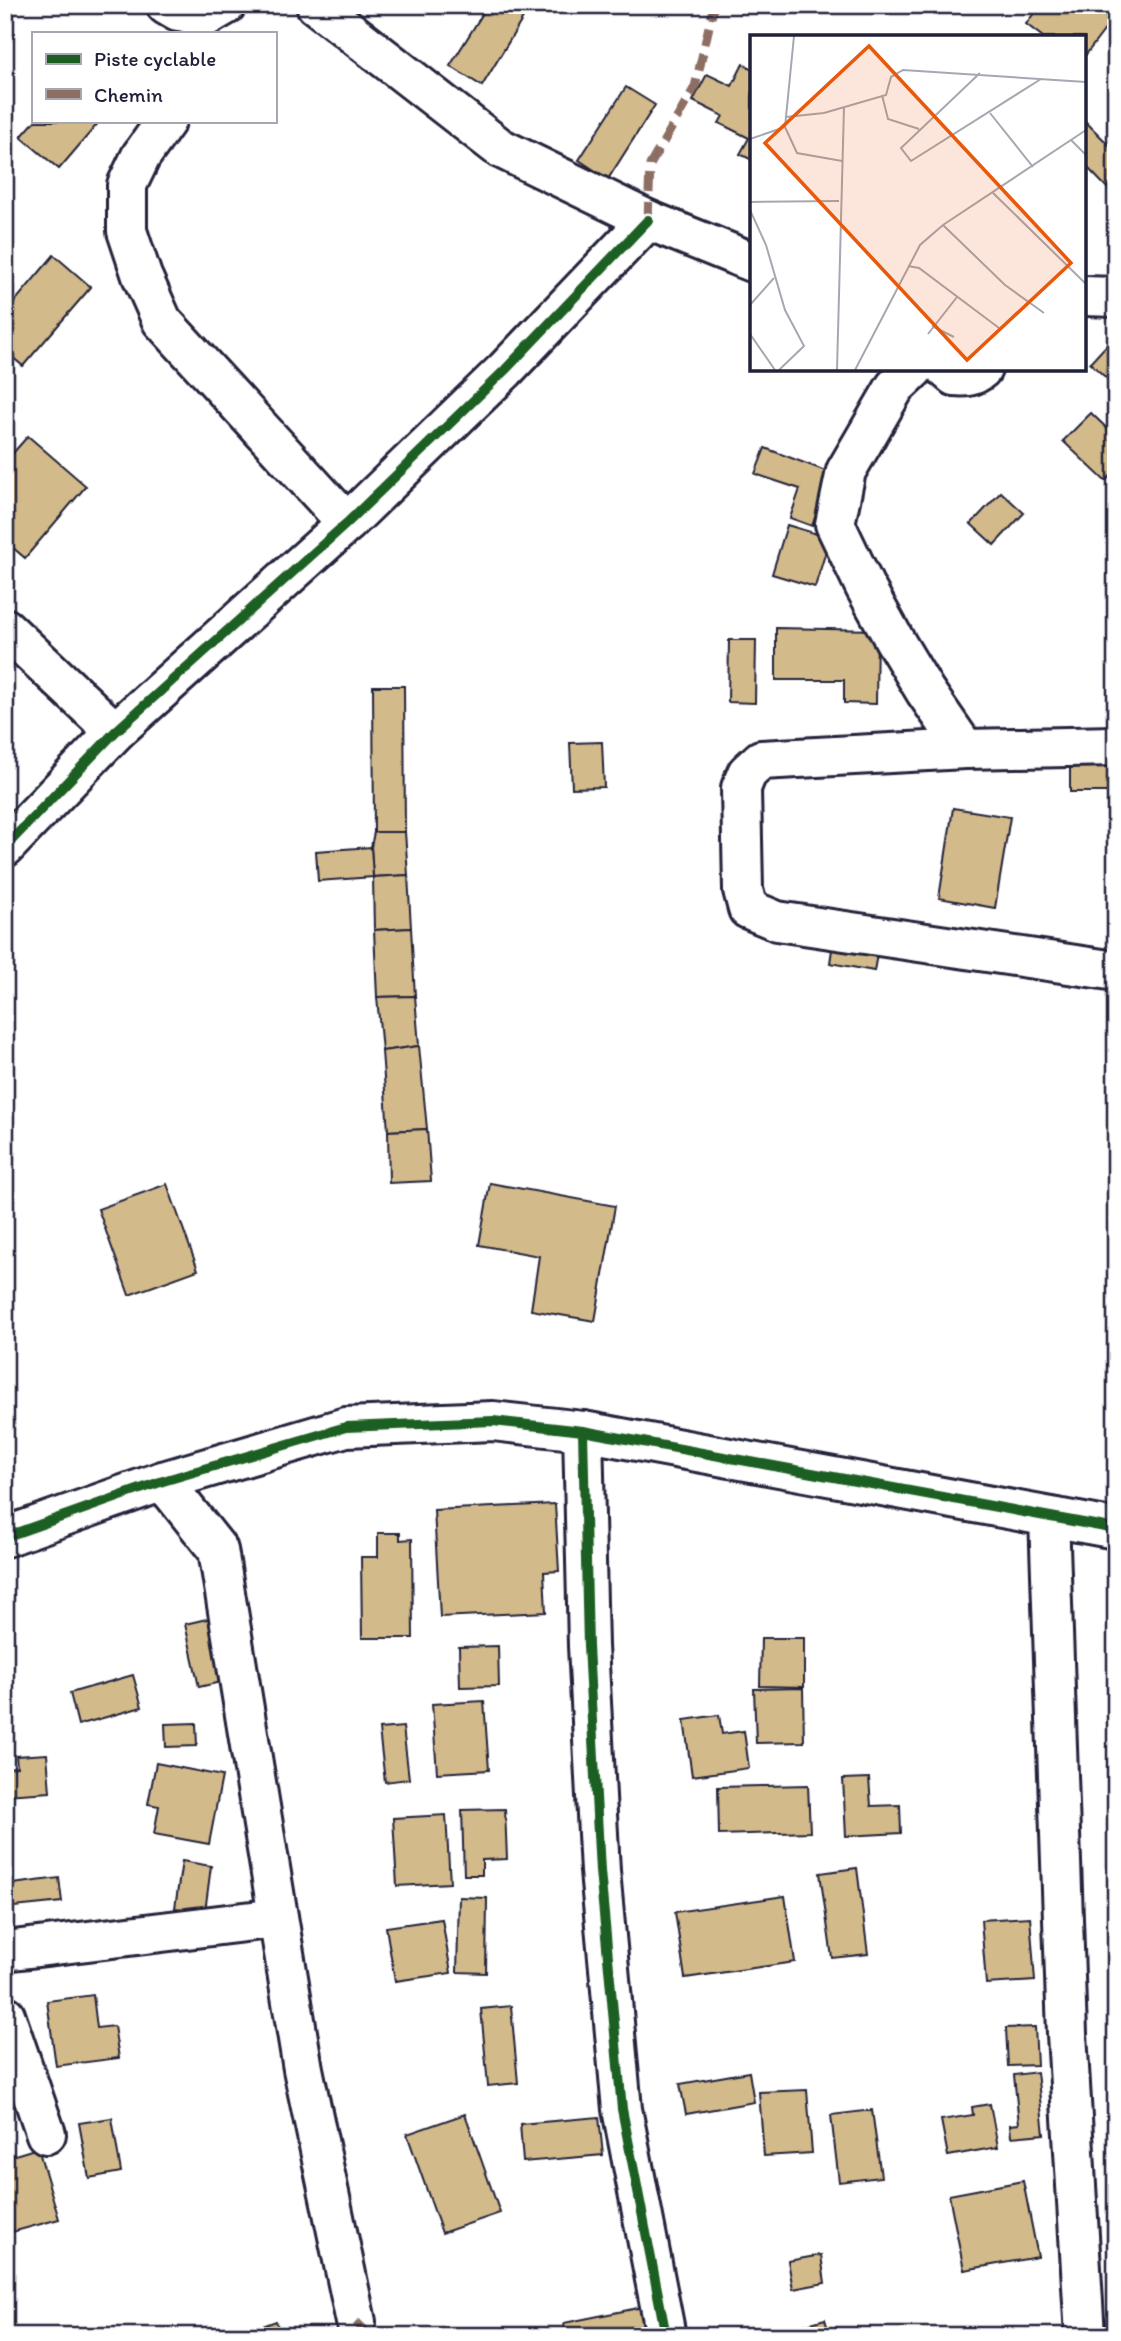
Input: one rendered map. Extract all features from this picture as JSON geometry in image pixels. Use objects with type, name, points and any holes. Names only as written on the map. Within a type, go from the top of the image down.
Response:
[{"type":"street","points":[[166,5],[178,12],[213,18]]},
{"type":"street","points":[[316,5],[500,148],[648,220],[750,261]]},
{"type":"street","points":[[165,122],[141,156],[127,185],[128,231],[142,276],[157,310],[162,321],[347,523]]},
{"type":"street","points":[[5,846],[115,732],[347,523],[505,370],[648,220]]},
{"type":"street","points":[[1086,296],[1116,297]]},
{"type":"street","points":[[912,371],[895,387],[846,471],[835,524],[864,587],[895,641],[965,749]]},
{"type":"street","points":[[948,371],[954,376],[966,377],[980,371]]},
{"type":"street","points":[[5,628],[115,732]]},
{"type":"street","points":[[1116,746],[965,749],[761,760],[747,773],[741,788],[743,890],[748,909],[777,921],[1116,971]]},
{"type":"street","points":[[5,1537],[163,1481],[346,1427],[493,1421],[583,1431],[1116,1529]]},
{"type":"street","points":[[583,1431],[588,1646],[600,1871],[622,2109],[666,2336]]},
{"type":"street","points":[[163,1481],[218,1550],[303,2069],[356,2322]]},
{"type":"street","points":[[1049,1517],[1068,2034],[1085,2336]]},
{"type":"street","points":[[5,1951],[278,1918]]},
{"type":"street","points":[[5,2015],[46,2134]]},
{"type":"building","points":[[488,5],[531,5],[482,86],[450,66]]},
{"type":"building","points":[[1040,5],[1106,5],[1116,13],[1086,54],[1086,35],[1040,35],[1026,24]]},
{"type":"building","points":[[743,64],[750,68],[750,159],[740,154],[749,138],[719,123],[723,116],[693,101],[707,74],[732,86]]},
{"type":"building","points":[[626,87],[655,105],[608,179],[579,160]]},
{"type":"building","points":[[34,122],[99,122],[59,169],[21,137]]},
{"type":"building","points":[[1086,122],[1116,152],[1116,197],[1086,166]]},
{"type":"building","points":[[54,255],[91,287],[23,366],[5,351],[5,313]]},
{"type":"building","points":[[1116,335],[1116,387],[1090,363]]},
{"type":"building","points":[[1091,413],[1116,437],[1116,471],[1105,481],[1063,441]]},
{"type":"building","points":[[28,436],[86,486],[25,558],[5,541],[5,462]]},
{"type":"building","points":[[765,448],[831,473],[812,526],[790,518],[800,489],[755,474]]},
{"type":"building","points":[[1001,492],[1024,513],[994,545],[971,524]]},
{"type":"building","points":[[787,525],[830,538],[815,587],[772,574]]},
{"type":"building","points":[[776,628],[877,630],[876,704],[844,703],[844,680],[776,680]]},
{"type":"building","points":[[729,640],[756,640],[755,703],[728,702]]},
{"type":"building","points":[[373,686],[404,686],[405,832],[374,832]]},
{"type":"building","points":[[602,742],[604,787],[572,788],[570,743]]},
{"type":"building","points":[[1070,764],[1116,765],[1116,792],[1070,792]]},
{"type":"building","points":[[953,808],[1010,817],[995,908],[939,898]]},
{"type":"building","points":[[374,832],[405,832],[408,875],[373,877],[371,847]]},
{"type":"building","points":[[371,847],[373,877],[318,881],[316,851]]},
{"type":"building","points":[[408,875],[411,928],[374,930],[373,877]]},
{"type":"building","points":[[411,928],[415,996],[377,997],[374,930]]},
{"type":"building","points":[[834,936],[879,943],[874,971],[830,963]]},
{"type":"building","points":[[415,996],[419,1046],[382,1051],[377,997]]},
{"type":"building","points":[[419,1046],[427,1129],[388,1131],[382,1051]]},
{"type":"building","points":[[427,1129],[431,1181],[389,1183],[388,1131]]},
{"type":"building","points":[[490,1183],[615,1206],[595,1321],[531,1310],[539,1256],[479,1245]]},
{"type":"building","points":[[167,1184],[198,1270],[129,1295],[98,1209]]},
{"type":"building","points":[[555,1504],[559,1571],[544,1572],[546,1612],[440,1617],[434,1510]]},
{"type":"building","points":[[378,1533],[400,1533],[400,1540],[412,1539],[413,1638],[362,1638],[361,1557],[378,1557]]},
{"type":"building","points":[[211,1618],[225,1681],[199,1687],[185,1624]]},
{"type":"building","points":[[761,1638],[804,1638],[804,1687],[760,1686]]},
{"type":"building","points":[[498,1646],[499,1686],[460,1687],[459,1647]]},
{"type":"building","points":[[133,1675],[142,1707],[78,1725],[70,1693]]},
{"type":"building","points":[[803,1688],[804,1742],[756,1743],[754,1689]]},
{"type":"building","points":[[484,1701],[489,1770],[437,1773],[432,1704]]},
{"type":"building","points":[[719,1715],[722,1734],[744,1731],[749,1768],[692,1776],[684,1720]]},
{"type":"building","points":[[196,1723],[197,1746],[166,1747],[165,1724]]},
{"type":"building","points":[[403,1727],[409,1779],[385,1782],[379,1729]]},
{"type":"building","points":[[47,1754],[50,1792],[5,1795],[5,1768],[17,1767],[16,1756]]},
{"type":"building","points":[[156,1763],[222,1776],[209,1844],[154,1834],[159,1806],[148,1804]]},
{"type":"building","points":[[869,1778],[871,1806],[900,1805],[901,1833],[846,1836],[843,1779]]},
{"type":"building","points":[[808,1785],[810,1832],[719,1835],[718,1787]]},
{"type":"building","points":[[505,1809],[507,1859],[482,1860],[482,1875],[464,1875],[462,1810]]},
{"type":"building","points":[[446,1815],[450,1883],[397,1886],[393,1818]]},
{"type":"building","points":[[182,1861],[211,1866],[205,1912],[175,1908]]},
{"type":"building","points":[[857,1868],[868,1954],[832,1958],[820,1873]]},
{"type":"building","points":[[59,1878],[62,1902],[5,1908],[5,1885]]},
{"type":"building","points":[[785,1896],[795,1962],[685,1978],[675,1912]]},
{"type":"building","points":[[459,1897],[487,1898],[486,1973],[457,1972]]},
{"type":"building","points":[[1030,1917],[1035,1981],[986,1984],[981,1920]]},
{"type":"building","points":[[442,1919],[451,1973],[395,1981],[386,1927]]},
{"type":"building","points":[[93,1995],[97,2028],[114,2026],[119,2058],[56,2066],[47,2001]]},
{"type":"building","points":[[511,2006],[518,2083],[488,2086],[481,2009]]},
{"type":"building","points":[[1035,2027],[1037,2065],[1008,2066],[1006,2028]]},
{"type":"building","points":[[749,2072],[754,2102],[686,2114],[680,2084]]},
{"type":"building","points":[[1037,2072],[1044,2134],[1011,2137],[1010,2125],[1019,2124],[1014,2075]]},
{"type":"building","points":[[807,2090],[812,2153],[764,2156],[759,2092]]},
{"type":"building","points":[[990,2104],[998,2147],[948,2156],[941,2120],[973,2115],[972,2107]]},
{"type":"building","points":[[872,2110],[881,2177],[839,2182],[831,2115]]},
{"type":"building","points":[[465,2114],[500,2213],[442,2233],[407,2134]]},
{"type":"building","points":[[599,2117],[603,2155],[523,2162],[520,2124]]},
{"type":"building","points":[[112,2118],[121,2172],[89,2178],[79,2123]]},
{"type":"building","points":[[38,2148],[59,2219],[5,2234],[5,2158]]},
{"type":"building","points":[[1023,2181],[1038,2257],[964,2270],[949,2195]]},
{"type":"building","points":[[821,2255],[825,2283],[793,2289],[788,2261]]},
{"type":"building","points":[[648,2306],[654,2336],[566,2336],[564,2323]]},
{"type":"building","points":[[825,2319],[830,2336],[807,2336],[804,2325]]},
{"type":"building","points":[[276,2321],[281,2336],[235,2336]]},
{"type":"marked path","points":[[648,220],[650,165],[695,87],[714,5]]},
{"type":"marked path","points":[[356,2322],[371,2336]]},
{"type":"cycle path","points":[[5,847],[115,732],[347,523],[505,370],[648,220]]},
{"type":"cycle path","points":[[5,1537],[163,1481],[346,1427],[493,1421],[583,1431],[1116,1529]]},
{"type":"cycle path","points":[[583,1431],[588,1646],[600,1871],[622,2109],[666,2336]]}]
